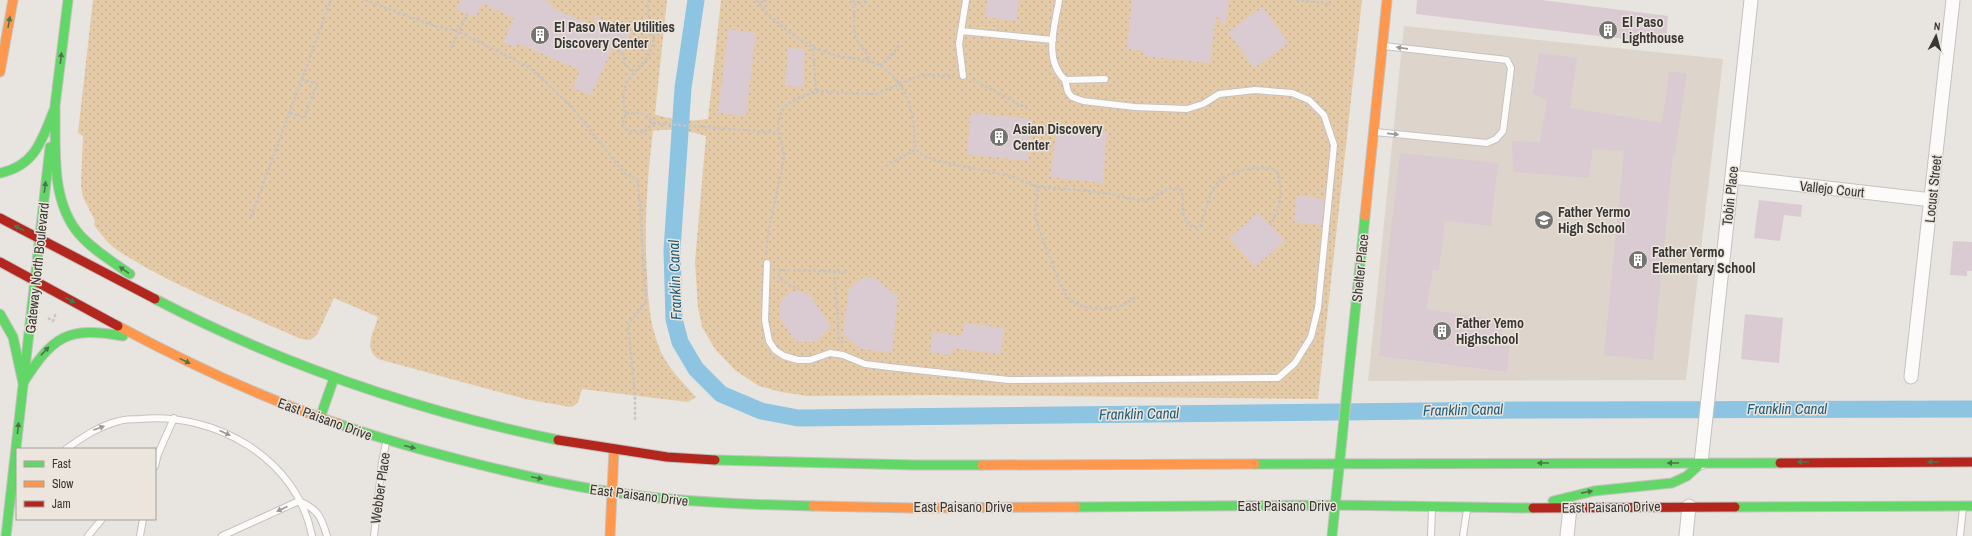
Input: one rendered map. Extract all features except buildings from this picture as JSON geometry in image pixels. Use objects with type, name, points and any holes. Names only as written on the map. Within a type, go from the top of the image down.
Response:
[{"type":"main road","points":[[0,72],[13,0]]},
{"type":"main road","name":"Gateway North Boulevard","points":[[6,532],[68,0]]},
{"type":"main road","name":"Shelter Place","points":[[1332,536],[1387,0]]},
{"type":"main road","points":[[0,172],[8,172],[22,166],[37,152],[55,107]]},
{"type":"main road","points":[[55,107],[58,173],[61,196],[69,220],[79,234],[96,251],[147,287],[165,304]]},
{"type":"main road","points":[[0,218],[165,304],[237,339],[334,378],[454,416],[565,441],[667,457],[723,460],[916,465],[1972,462]]},
{"type":"main road","name":"East Paisano Drive","points":[[0,262],[142,340],[240,386],[320,418],[387,441],[520,475],[613,492],[699,502],[797,506],[930,508],[1335,505],[1570,508],[1690,506],[1968,506]]},
{"type":"main road","points":[[0,314],[13,337],[23,383]]},
{"type":"main road","points":[[23,383],[45,350],[59,338],[82,331],[100,331],[142,340]]},
{"type":"main road","points":[[320,418],[334,378]]},
{"type":"main road","points":[[610,536],[614,449]]},
{"type":"main road","points":[[1536,507],[1568,496],[1592,491],[1666,484],[1678,481],[1693,472],[1701,463]]},
{"type":"street","name":"Tobin Place","points":[[1701,463],[1751,0]]},
{"type":"street","name":"Locust Street","points":[[1912,377],[1954,0]]},
{"type":"street","name":"Vallejo Court","points":[[1732,177],[1932,200]]},
{"type":"street","points":[[1686,536],[1690,506]]},
{"type":"street","points":[[1567,536],[1570,508]]},
{"type":"lane","points":[[963,76],[959,44],[966,0]]},
{"type":"lane","points":[[767,263],[765,320],[769,341],[775,350],[784,356],[798,360],[810,360],[830,353],[843,355],[865,364],[1009,380],[1278,378],[1295,363],[1311,337],[1318,308],[1334,145],[1324,115],[1309,100],[1292,93],[1255,90],[1219,94],[1203,104],[1187,109],[1135,108],[1083,101],[1072,97],[1068,92],[1065,80],[1057,72],[1052,59],[1052,40],[1060,0]]},
{"type":"lane","points":[[961,31],[1052,40]]},
{"type":"lane","points":[[1374,132],[1487,143],[1496,139],[1502,131],[1511,68],[1507,60],[1382,46]]},
{"type":"lane","points":[[1065,80],[1106,79]]},
{"type":"lane","points":[[67,448],[90,432],[119,421],[174,418],[207,425],[242,441],[268,459],[287,481],[300,501],[312,536]]},
{"type":"lane","points":[[156,455],[174,418]]},
{"type":"lane","name":"Webber Place","points":[[374,536],[382,462],[387,441]]},
{"type":"lane","points":[[222,536],[300,501],[311,506],[318,512],[327,536]]},
{"type":"lane","points":[[1431,536],[1432,506]]},
{"type":"lane","points":[[1960,536],[1968,506]]},
{"type":"lane","points":[[1464,536],[1467,507]]},
{"type":"lane","points":[[6,532],[16,510]]},
{"type":"lane","points":[[88,536],[101,520]]},
{"type":"lane","points":[[140,536],[144,520]]},
{"type":"path","points":[[251,217],[331,0]]},
{"type":"path","points":[[365,0],[434,26],[457,31],[529,67],[572,107],[624,174],[638,180],[646,302],[628,324],[635,396],[634,420]]},
{"type":"path","points":[[649,0],[647,8],[652,29],[653,43],[646,57],[628,80],[623,94],[626,113],[622,123],[628,131],[644,132],[654,123]]},
{"type":"path","points":[[756,0],[783,28],[814,46],[840,56],[869,59],[885,69],[900,84],[910,110],[916,149],[934,160],[1014,177],[1038,187],[1111,194],[1133,199],[1145,200],[1173,187],[1181,190],[1184,197],[1182,209],[1183,217],[1190,226],[1196,228],[1201,225],[1209,196],[1215,185],[1222,177],[1240,170],[1268,168],[1277,172],[1281,182],[1276,216],[1270,225]]},
{"type":"path","points":[[759,3],[767,0]]},
{"type":"path","points":[[853,0],[855,35],[859,43],[867,52],[869,59]]},
{"type":"path","points":[[1296,0],[1330,4]]},
{"type":"path","points":[[854,5],[867,1]]},
{"type":"path","points":[[451,48],[457,31],[466,14]]},
{"type":"path","points":[[880,66],[888,56],[895,51],[899,44]]},
{"type":"path","points":[[814,46],[816,90]]},
{"type":"path","points":[[617,51],[623,54],[625,65],[634,72]]},
{"type":"path","points":[[767,263],[768,233],[784,159],[784,148],[779,133],[779,118],[784,107],[795,98],[816,90],[876,94],[916,77],[925,75],[963,76],[975,80],[1028,109]]},
{"type":"path","points":[[290,113],[304,118],[316,84],[302,79]]},
{"type":"path","points":[[626,113],[644,114],[654,123],[779,133]]},
{"type":"path","points":[[886,166],[916,149]]},
{"type":"path","points":[[1038,187],[1035,214],[1038,227],[1061,286],[1068,298],[1080,306],[1100,309],[1121,306],[1138,296]]},
{"type":"path","points":[[799,289],[782,281],[775,270],[848,272]]},
{"type":"path","points":[[834,272],[838,337],[843,343]]},
{"type":"path","points":[[44,316],[53,321],[56,313]]},
{"type":"shaded area","points":[[93,0],[667,0],[655,114],[674,119],[695,120],[708,119],[721,0],[1362,0],[1318,399],[935,395],[808,396],[781,392],[759,386],[736,371],[715,349],[702,327],[698,308],[695,262],[706,136],[686,131],[673,130],[653,131],[647,203],[647,284],[650,314],[657,343],[668,364],[696,397],[688,402],[582,389],[580,398],[576,405],[570,407],[525,399],[378,359],[371,350],[370,345],[378,317],[334,298],[317,335],[310,340],[301,339],[207,298],[138,263],[113,247],[94,225],[95,221],[83,197],[81,185],[83,136],[78,133]]},
{"type":"shaded area","name":"Father Yermo High School","points":[[1404,26],[1723,59],[1686,380],[1368,381]]},
{"type":"waterway","name":"Franklin Canal","points":[[696,0],[683,88],[672,250],[674,319],[680,342],[696,369],[721,394],[761,411],[798,418],[1518,410],[1972,409]]},
{"type":"traffic: fast","points":[[53,122],[68,0]]},
{"type":"traffic: fast","points":[[55,107],[56,173],[63,206],[79,234],[103,256],[130,274]]},
{"type":"traffic: fast","points":[[0,173],[12,170],[22,164],[36,150],[54,110]]},
{"type":"traffic: fast","points":[[6,536],[50,147]]},
{"type":"traffic: fast","points":[[1332,536],[1365,216]]},
{"type":"traffic: fast","points":[[155,299],[252,345],[301,365],[352,383],[402,400],[454,415],[558,440]]},
{"type":"traffic: fast","points":[[0,314],[13,337],[23,383]]},
{"type":"traffic: fast","points":[[23,383],[43,354],[63,338],[75,334],[88,333],[104,333],[123,336]]},
{"type":"traffic: fast","points":[[320,418],[334,378]]},
{"type":"traffic: fast","points":[[339,424],[387,440],[453,458],[516,474],[587,488],[678,500],[736,504],[813,506]]},
{"type":"traffic: fast","points":[[715,460],[916,465],[982,465]]},
{"type":"traffic: fast","points":[[1553,501],[1594,491],[1672,483],[1687,476],[1701,463]]},
{"type":"traffic: fast","points":[[1255,464],[1780,463]]},
{"type":"traffic: fast","points":[[1076,507],[1335,505],[1533,508]]},
{"type":"traffic: fast","points":[[1735,507],[1972,506]]},
{"type":"traffic: slow","points":[[0,72],[13,0]]},
{"type":"traffic: slow","points":[[1365,216],[1387,0]]},
{"type":"traffic: slow","points":[[118,326],[226,380],[310,414],[339,424]]},
{"type":"traffic: slow","points":[[610,536],[614,449]]},
{"type":"traffic: slow","points":[[982,465],[1255,464]]},
{"type":"traffic: slow","points":[[813,506],[914,508],[1076,507]]},
{"type":"traffic: jam","points":[[0,218],[155,299]]},
{"type":"traffic: jam","points":[[0,262],[118,326]]},
{"type":"traffic: jam","points":[[558,440],[667,457],[715,460]]},
{"type":"traffic: jam","points":[[1780,463],[1972,462]]},
{"type":"traffic: jam","points":[[1533,508],[1735,507]]},
{"type":"place","name":"El Paso Lighthouse","points":[[1608,30]]},
{"type":"place","name":"El Paso Water Utilities Discovery Center","points":[[540,35]]},
{"type":"place","name":"Asian Discovery Center","points":[[999,137]]},
{"type":"place","name":"Father Yermo High School","points":[[1544,220]]},
{"type":"place","name":"Father Yermo Elementary School","points":[[1638,260]]},
{"type":"place","name":"Father Yemo Highschool","points":[[1442,331]]}]
